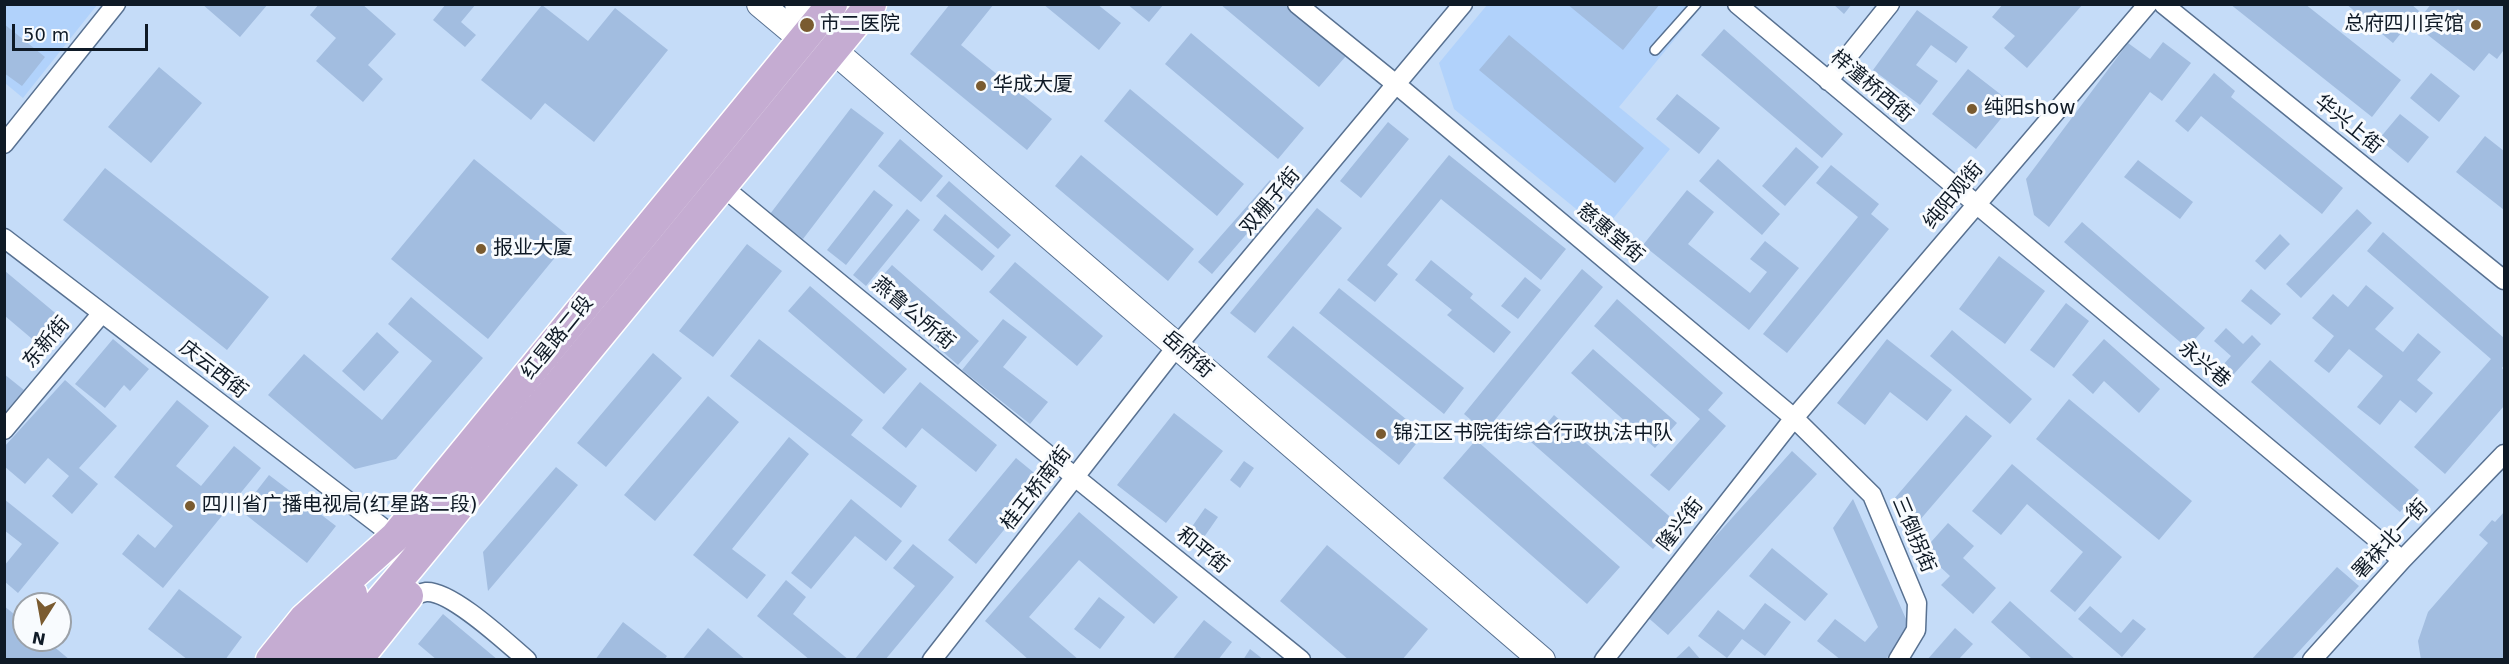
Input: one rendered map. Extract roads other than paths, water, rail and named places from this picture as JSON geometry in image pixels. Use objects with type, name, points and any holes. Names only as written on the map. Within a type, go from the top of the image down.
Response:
[{"type":"main road","name":"红星路二段","points":[[349,617],[410,566],[723,187],[870,4]]},
{"type":"main road","name":"红星路二段","points":[[271,660],[304,619],[394,537],[813,18]]},
{"type":"main road","name":"红星路二段","points":[[357,660],[401,607],[483,477]]},
{"type":"main road","points":[[330,660],[349,617],[394,537]]},
{"type":"main road","points":[[299,660],[349,617]]},
{"type":"street","points":[[4,144],[116,4]]},
{"type":"street","points":[[760,4],[813,18],[833,50]]},
{"type":"street","name":"慈惠堂街","points":[[1297,4],[1398,85],[1794,418]]},
{"type":"street","name":"双栅子街","points":[[1178,346],[1398,85],[1463,4]]},
{"type":"street","name":"梓潼桥西街","points":[[1737,4],[1976,205]]},
{"type":"street","points":[[1828,81],[1890,4]]},
{"type":"street","name":"纯阳观街","points":[[1794,418],[2148,4]]},
{"type":"street","name":"华兴上街","points":[[2163,4],[2505,280]]},
{"type":"street","name":"岳府街","points":[[833,50],[1542,660]]},
{"type":"street","name":"燕鲁公所街","points":[[723,187],[1075,477]]},
{"type":"street","name":"永兴巷","points":[[1976,205],[2402,560]]},
{"type":"street","name":"庆云西街","points":[[4,238],[394,537]]},
{"type":"street","name":"东新街","points":[[4,430],[102,313]]},
{"type":"street","name":"桂王桥南街","points":[[932,660],[1178,346]]},
{"type":"street","name":"隆兴街","points":[[1604,660],[1794,418]]},
{"type":"street","name":"三倒拐街","points":[[1794,418],[1872,495],[1917,603],[1916,630],[1898,660]]},
{"type":"street","name":"署袜北一街","points":[[2312,660],[2402,560],[2505,454]]},
{"type":"street","name":"和平街","points":[[1075,477],[1301,660]]},
{"type":"street","points":[[401,607],[410,598],[427,592],[450,598],[527,660]]},
{"type":"lane","points":[[1655,50],[1696,4]]},
{"type":"place","name":"市二医院","points":[[807,25]]},
{"type":"place","name":"总府四川宾馆","points":[[2476,25]]},
{"type":"place","name":"华成大厦","points":[[981,86]]},
{"type":"place","name":"纯阳show","points":[[1972,109]]},
{"type":"place","name":"报业大厦","points":[[481,249]]},
{"type":"place","name":"锦江区书院街综合行政执法中队","points":[[1381,434]]},
{"type":"place","name":"四川省广播电视局(红星路二段)","points":[[190,506]]}]
